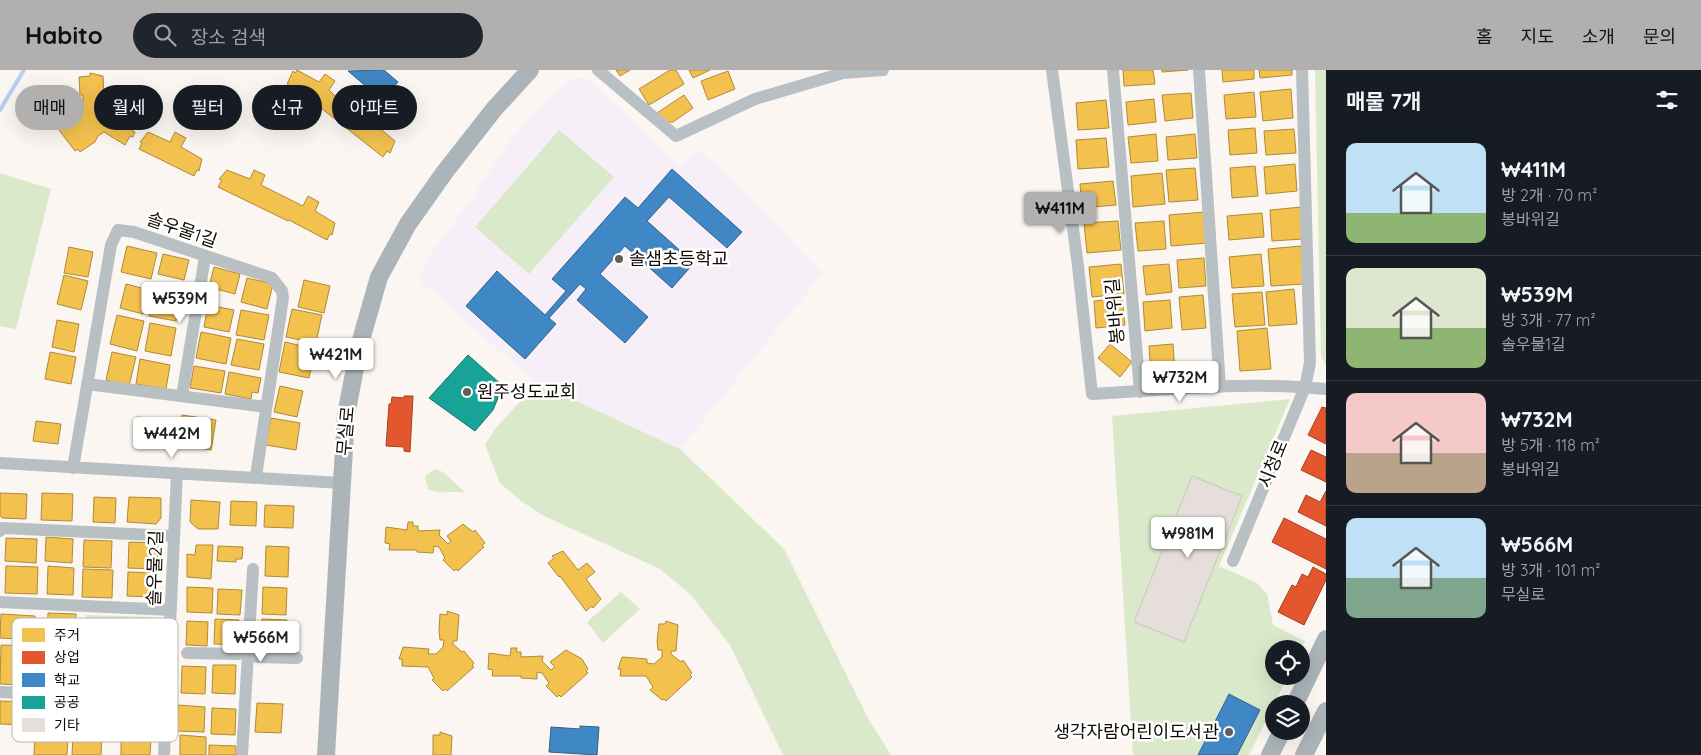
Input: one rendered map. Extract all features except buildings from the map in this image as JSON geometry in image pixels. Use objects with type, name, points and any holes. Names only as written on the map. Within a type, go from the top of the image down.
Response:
[{"type":"street","name":"무실로","points":[[326,755],[346,415],[359,348],[379,277],[408,224],[444,173],[495,108],[530,70]]},
{"type":"street","points":[[598,70],[676,136],[755,99],[843,73],[883,70]]},
{"type":"street","points":[[1052,70],[1078,266],[1092,394],[1220,388],[1305,387],[1326,389]]},
{"type":"street","name":"봉바위길","points":[[1112,70],[1140,392]]},
{"type":"street","points":[[1199,70],[1220,388]]},
{"type":"street","name":"시청로","points":[[1233,561],[1305,387],[1310,363],[1302,70]]},
{"type":"street","name":"솔우물1길","points":[[73,468],[111,245],[118,230],[134,232],[272,278],[282,291],[283,298],[256,476]]},
{"type":"street","points":[[182,396],[205,257]]},
{"type":"street","points":[[87,384],[266,407]]},
{"type":"street","points":[[0,464],[256,476],[342,483]]},
{"type":"street","name":"솔우물2길","points":[[171,618],[177,473]]},
{"type":"street","points":[[0,531],[2,528],[174,536]]},
{"type":"street","points":[[242,755],[252,568]]},
{"type":"street","points":[[0,602],[171,610]]},
{"type":"street","points":[[1299,695],[1326,639]]},
{"type":"street","points":[[187,653],[239,654]]},
{"type":"street","points":[[258,657],[297,658]]},
{"type":"street","points":[[1304,755],[1326,710]]},
{"type":"street","points":[[1270,755],[1278,740]]},
{"type":"street","name":"솔우물2길","points":[[164,755],[165,742]]},
{"type":"shaded area","name":"솔샘초등학교","points":[[574,78],[587,78],[681,166],[697,149],[722,170],[823,273],[680,449],[533,381],[418,279],[436,246],[470,202],[506,146],[548,98]]},
{"type":"green space","points":[[1315,70],[1326,70],[1326,365],[1321,357]]},
{"type":"green space","points":[[559,130],[614,177],[529,274],[475,227]]},
{"type":"green space","points":[[0,173],[51,189],[16,329],[0,326]]},
{"type":"green space","points":[[533,381],[680,449],[784,549],[869,720],[891,755],[783,755],[730,645],[691,595],[660,569],[544,516],[521,501],[500,483],[485,445],[495,429],[536,384]]},
{"type":"green space","points":[[1290,399],[1219,566],[1257,583],[1267,594],[1273,625],[1303,640],[1265,640],[1265,685],[1284,685],[1279,695],[1265,695],[1265,723],[1249,755],[1133,755],[1112,416]]},
{"type":"green space","points":[[435,469],[443,472],[466,493],[436,492],[428,489],[425,476]]},
{"type":"green space","points":[[621,592],[640,609],[603,643],[587,622]]},
{"type":"green space","points":[[86,615],[156,618],[86,618]]},
{"type":"waterway","points":[[0,110],[24,70]]},
{"type":"place","name":"솔샘초등학교","points":[[619,259]]},
{"type":"place","name":"원주성도교회","points":[[467,392]]},
{"type":"place","name":"생각자람어린이도서관","points":[[1229,732]]}]
